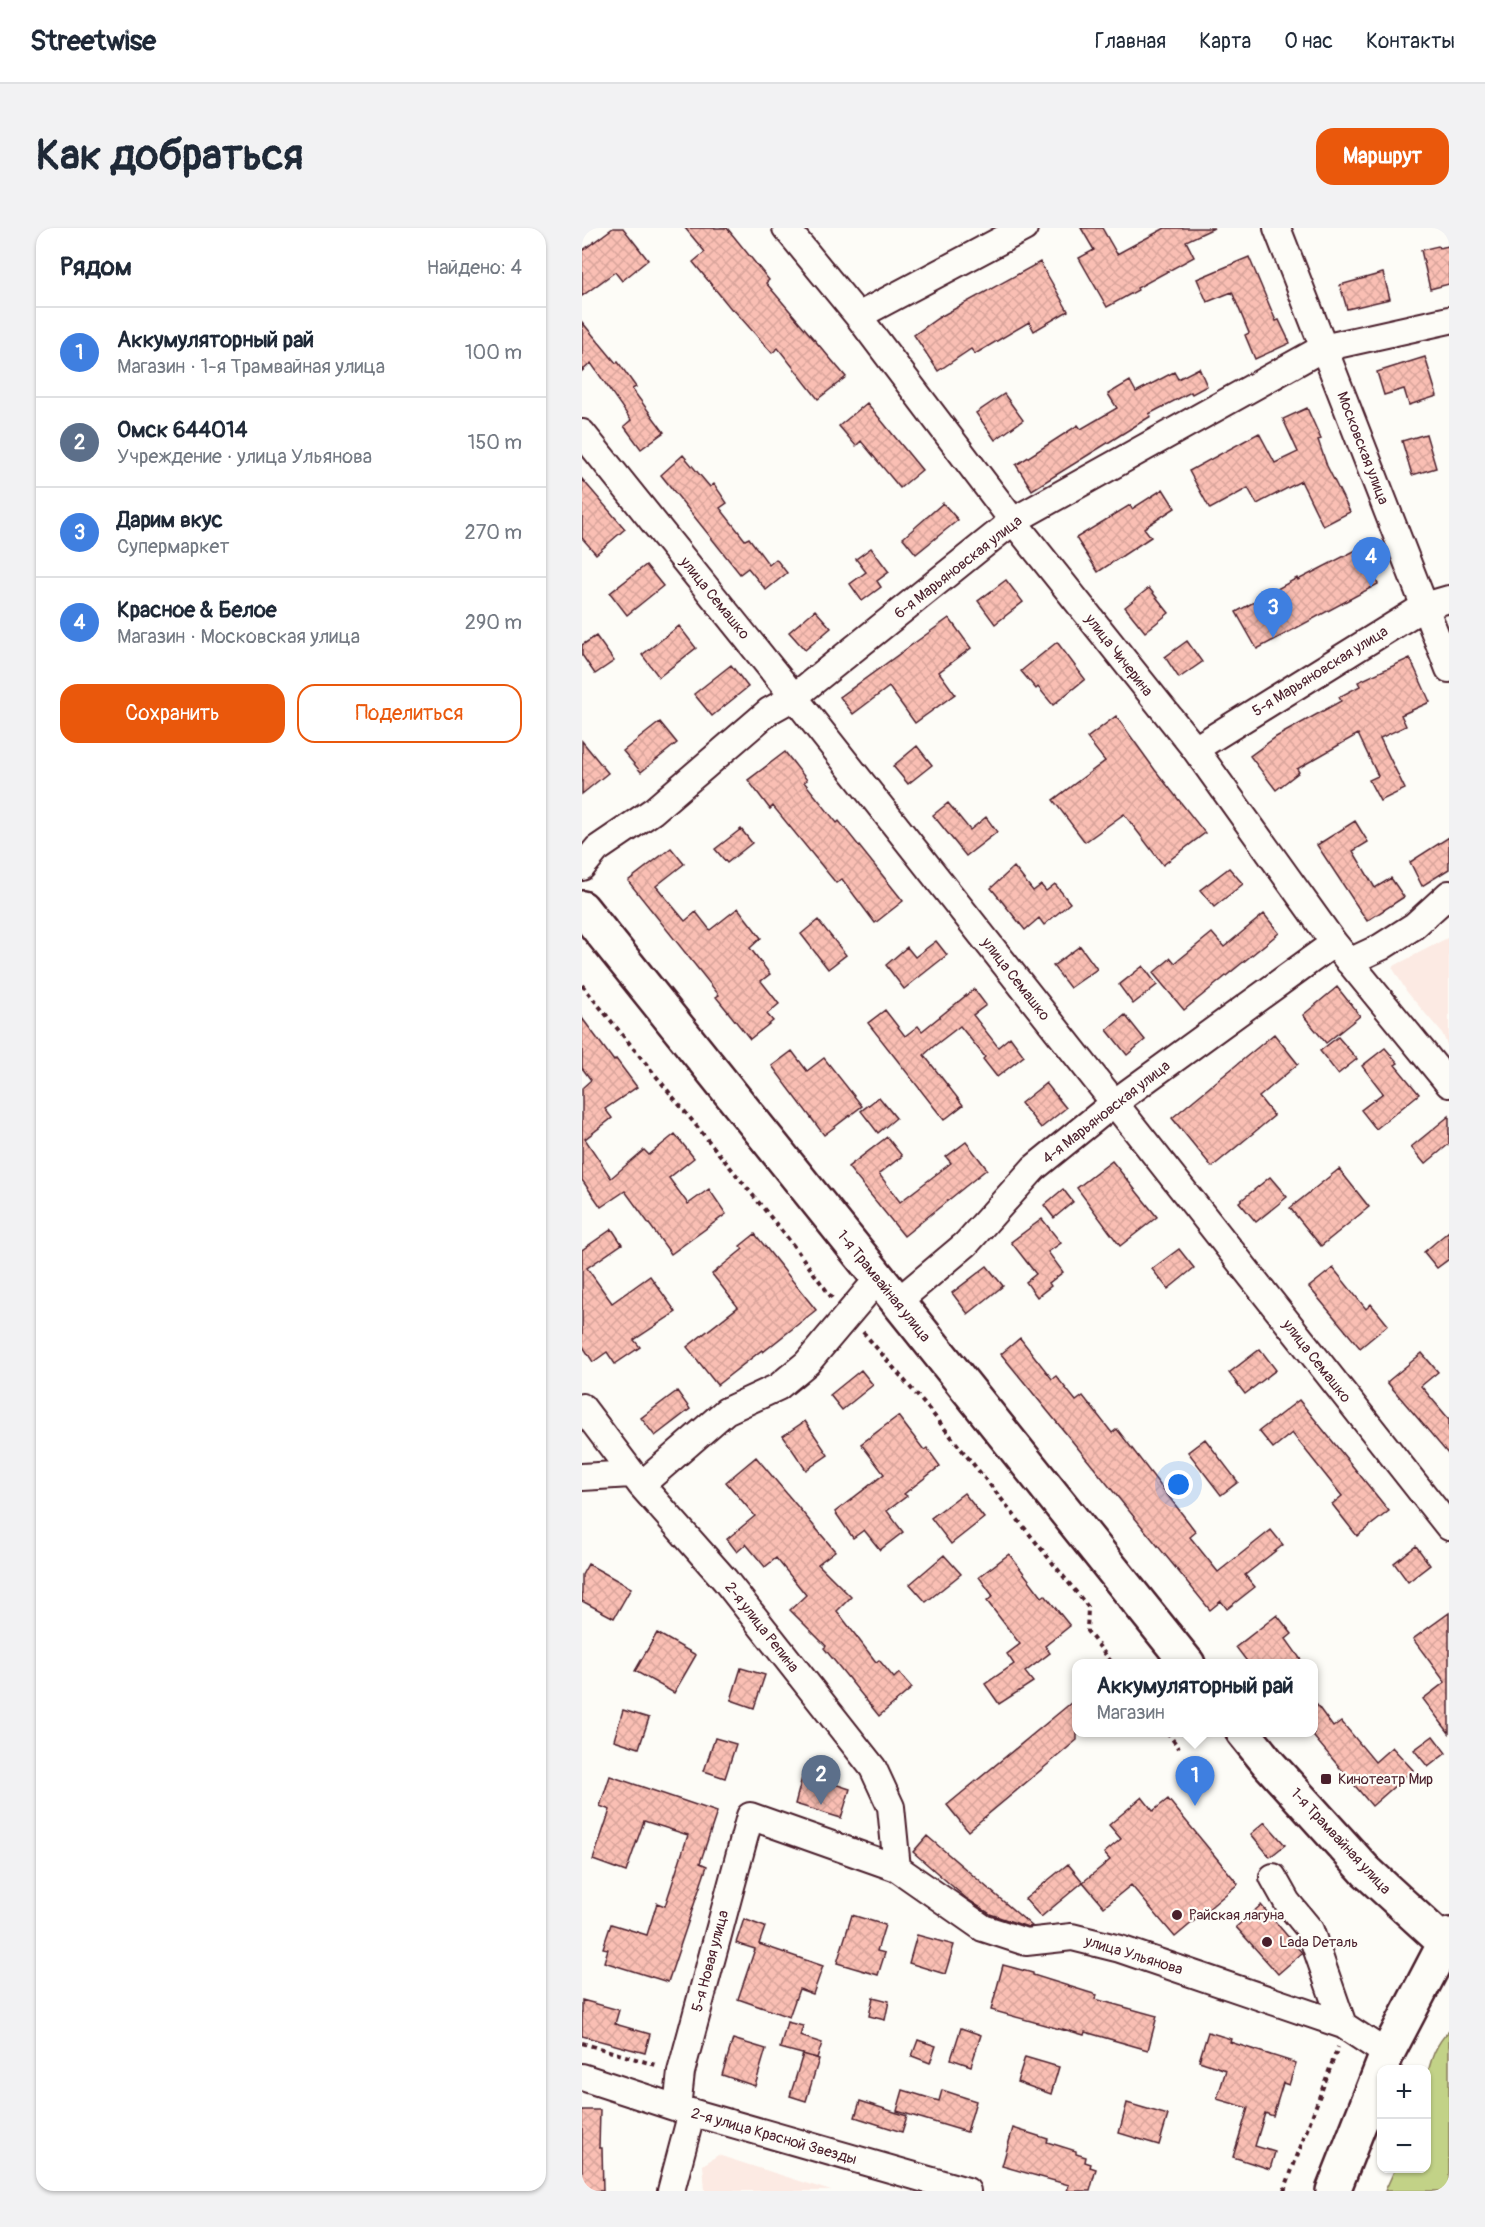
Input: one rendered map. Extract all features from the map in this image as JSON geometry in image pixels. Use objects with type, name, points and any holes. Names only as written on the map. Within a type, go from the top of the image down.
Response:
[{"type":"main road","name":"1-я Трамвайная улица","points":[[582,908],[1184,1659]]},
{"type":"main road","name":"1-я Трамвайная улица","points":[[1248,1737],[1268,1763],[1366,1871],[1447,1942]]},
{"type":"main road","points":[[1333,2191],[1387,2054],[1447,1942]]},
{"type":"street","name":"улица Чичерина","points":[[786,228],[858,316],[1013,521],[1195,749],[1342,952],[1449,1084]]},
{"type":"street","points":[[858,316],[1024,228]]},
{"type":"street","name":"Московская улица","points":[[1277,228],[1323,348],[1437,603],[1449,669]]},
{"type":"street","name":"6-я Марьяновская улица","points":[[582,867],[597,849],[653,811],[769,711],[794,697],[1013,521],[1323,348],[1449,320]]},
{"type":"street","name":"улица Семашко","points":[[582,433],[794,697],[1449,1527]]},
{"type":"street","name":"5-я Марьяновская улица","points":[[1195,749],[1437,603]]},
{"type":"street","name":"4-я Марьяновская улица","points":[[636,1479],[726,1411],[778,1387],[888,1291],[966,1244],[1034,1168],[1114,1103],[1342,952],[1380,946],[1414,926],[1449,894]]},
{"type":"street","name":"2-я улица Репина","points":[[582,1407],[636,1479],[725,1580],[873,1768],[891,1807],[897,1868]]},
{"type":"street","points":[[582,1477],[636,1479]]},
{"type":"street","name":"улица Ульянова","points":[[750,1816],[897,1868],[983,1928],[1026,1942],[1072,1937],[1120,1949],[1344,2026],[1387,2054]]},
{"type":"street","name":"5-я Новая улица","points":[[671,2191],[684,2110],[681,2073],[750,1816]]},
{"type":"street","points":[[1273,1877],[1287,1902],[1310,1930],[1344,2026]]},
{"type":"street","name":"2-я улица Красной Звезды","points":[[582,2077],[684,2110],[967,2191]]},
{"type":"path","points":[[1171,1737],[1179,1748]]},
{"type":"path","points":[[1284,2191],[1344,2026]]},
{"type":"path","points":[[582,2043],[681,2073]]},
{"type":"shaded area","points":[[1449,937],[1449,1049],[1442,1033],[1407,992],[1392,967]]},
{"type":"shaded area","points":[[718,2155],[831,2191],[705,2191],[703,2165]]},
{"type":"green space","points":[[1449,2031],[1449,2191],[1385,2191],[1393,2173],[1431,2173],[1430,2065],[1439,2044]]},
{"type":"building","points":[[613,228],[623,228],[648,260],[622,281],[615,272],[582,296],[582,251]]},
{"type":"building","points":[[685,228],[727,228],[769,280],[766,283],[846,377],[818,399],[778,348],[772,353],[732,310],[693,262],[705,252]]},
{"type":"building","points":[[1081,228],[1102,228],[1117,254],[1165,228],[1214,228],[1186,241],[1194,257],[1107,307],[1079,258],[1094,250]]},
{"type":"building","points":[[1438,246],[1439,248],[1449,246],[1449,284],[1430,289],[1421,250]]},
{"type":"building","points":[[1249,257],[1276,321],[1279,320],[1290,343],[1255,359],[1245,335],[1249,333],[1232,292],[1207,302],[1197,279]]},
{"type":"building","points":[[1040,262],[1068,311],[1034,331],[1029,322],[975,354],[971,349],[938,371],[914,335],[938,318]]},
{"type":"building","points":[[1383,273],[1390,299],[1347,309],[1340,285]]},
{"type":"building","points":[[582,322],[616,363],[618,362],[636,387],[632,389],[664,432],[641,449],[624,426],[631,420],[591,363],[582,371]]},
{"type":"building","points":[[1425,357],[1437,396],[1409,405],[1404,389],[1384,395],[1377,372]]},
{"type":"building","points":[[1199,368],[1207,386],[1149,414],[1151,416],[1032,490],[1016,465],[1078,425],[1081,429],[1117,408],[1108,394],[1130,381],[1136,392],[1174,372],[1178,379]]},
{"type":"building","points":[[1004,394],[1023,420],[995,440],[976,413]]},
{"type":"building","points":[[867,403],[922,470],[900,488],[861,441],[856,446],[839,426]]},
{"type":"building","points":[[1307,408],[1321,439],[1318,440],[1327,466],[1350,512],[1323,526],[1301,481],[1257,504],[1248,488],[1210,509],[1189,471],[1259,433],[1275,463],[1298,452],[1283,419]]},
{"type":"building","points":[[1426,434],[1436,468],[1412,475],[1402,441]]},
{"type":"building","points":[[683,455],[710,487],[714,484],[727,503],[720,508],[745,540],[749,538],[769,565],[776,559],[787,573],[766,590],[748,568],[740,574],[661,475]]},
{"type":"building","points":[[582,479],[625,529],[596,554],[582,538]]},
{"type":"building","points":[[1163,489],[1175,508],[1144,528],[1151,537],[1098,572],[1076,538],[1130,505],[1132,509]]},
{"type":"building","points":[[943,503],[958,520],[916,554],[903,538]]},
{"type":"building","points":[[871,548],[889,572],[877,581],[881,587],[862,601],[850,584],[866,572],[856,559]]},
{"type":"building","points":[[1360,548],[1378,584],[1257,649],[1236,612],[1297,578],[1298,580]]},
{"type":"building","points":[[646,565],[663,586],[627,615],[610,593]]},
{"type":"building","points":[[1006,580],[1023,602],[995,624],[978,601]]},
{"type":"building","points":[[1149,588],[1169,613],[1145,632],[1125,607]]},
{"type":"building","points":[[815,610],[831,628],[805,650],[789,632]]},
{"type":"building","points":[[949,618],[971,648],[939,672],[955,694],[915,723],[889,687],[853,714],[840,697]]},
{"type":"building","points":[[679,626],[696,648],[659,677],[642,655]]},
{"type":"building","points":[[596,636],[614,661],[595,674],[582,655],[582,645]]},
{"type":"building","points":[[1187,641],[1202,662],[1179,678],[1165,657]]},
{"type":"building","points":[[1057,642],[1085,679],[1053,705],[1021,671]]},
{"type":"building","points":[[1410,658],[1430,702],[1401,715],[1406,726],[1380,738],[1405,789],[1380,801],[1369,780],[1378,776],[1358,734],[1297,769],[1299,772],[1276,790],[1250,756],[1276,737],[1341,701],[1339,697],[1360,686],[1358,682]]},
{"type":"building","points":[[731,665],[748,687],[712,716],[694,694]]},
{"type":"building","points":[[1116,716],[1205,833],[1163,865],[1124,814],[1085,842],[1053,800],[1105,761],[1087,738]]},
{"type":"building","points":[[660,722],[677,743],[641,772],[623,751]]},
{"type":"building","points":[[582,741],[608,773],[582,794]]},
{"type":"building","points":[[917,746],[932,765],[908,784],[893,766]]},
{"type":"building","points":[[785,752],[807,780],[804,782],[837,823],[839,821],[903,901],[875,923],[842,879],[836,883],[773,806],[770,809],[748,780]]},
{"type":"building","points":[[948,803],[970,830],[986,817],[997,832],[966,856],[933,815]]},
{"type":"building","points":[[1355,821],[1368,842],[1353,851],[1375,888],[1391,878],[1404,897],[1367,921],[1317,845]]},
{"type":"building","points":[[741,829],[752,843],[727,863],[715,849]]},
{"type":"building","points":[[1449,837],[1449,869],[1422,886],[1410,862]]},
{"type":"building","points":[[671,848],[684,864],[656,886],[685,921],[696,912],[710,930],[738,908],[761,938],[750,948],[770,974],[761,981],[779,1004],[767,1014],[773,1021],[750,1039],[716,997],[719,995],[628,881]]},
{"type":"building","points":[[1014,867],[1033,891],[1041,885],[1046,891],[1055,884],[1070,903],[1044,925],[1039,918],[1025,930],[991,888]]},
{"type":"building","points":[[1229,868],[1243,884],[1214,907],[1200,890]]},
{"type":"building","points":[[1264,914],[1279,933],[1184,1010],[1153,973],[1171,958],[1175,963],[1212,933],[1224,947]]},
{"type":"building","points":[[818,920],[846,955],[828,969],[801,934]]},
{"type":"building","points":[[936,941],[947,955],[904,989],[886,965],[907,947],[915,957]]},
{"type":"building","points":[[1080,946],[1097,969],[1070,988],[1053,966]]},
{"type":"building","points":[[1143,966],[1157,985],[1133,1004],[1119,985]]},
{"type":"building","points":[[1337,987],[1360,1016],[1326,1043],[1303,1015]]},
{"type":"building","points":[[974,989],[986,1005],[973,1015],[998,1047],[1010,1037],[1024,1056],[997,1077],[983,1059],[985,1057],[960,1026],[934,1046],[924,1055],[963,1105],[944,1120],[868,1023],[885,1010],[905,1036],[918,1026],[922,1031]]},
{"type":"building","points":[[1125,1015],[1145,1040],[1127,1055],[1107,1030]]},
{"type":"building","points":[[582,1018],[637,1087],[605,1109],[612,1118],[585,1139],[611,1178],[644,1150],[649,1155],[675,1134],[694,1158],[669,1178],[688,1204],[709,1189],[726,1214],[671,1254],[625,1191],[601,1207],[582,1180],[582,1088],[591,1080],[582,1068]]},
{"type":"building","points":[[1274,1034],[1298,1064],[1259,1097],[1274,1116],[1212,1167],[1172,1118]]},
{"type":"building","points":[[1338,1037],[1357,1059],[1338,1074],[1320,1051]]},
{"type":"building","points":[[1385,1048],[1398,1063],[1395,1065],[1419,1094],[1376,1129],[1361,1110],[1383,1093],[1362,1066]]},
{"type":"building","points":[[792,1051],[807,1071],[824,1058],[862,1106],[824,1135],[772,1066]]},
{"type":"building","points":[[1046,1083],[1066,1108],[1041,1128],[1021,1103]]},
{"type":"building","points":[[879,1097],[896,1118],[878,1133],[861,1111]]},
{"type":"building","points":[[1449,1116],[1449,1144],[1425,1164],[1411,1147]]},
{"type":"building","points":[[887,1137],[902,1156],[879,1174],[900,1202],[951,1163],[946,1157],[966,1142],[987,1169],[904,1236],[848,1167]]},
{"type":"building","points":[[1112,1161],[1157,1217],[1120,1246],[1077,1188]]},
{"type":"building","points":[[1339,1169],[1369,1207],[1321,1246],[1290,1208]]},
{"type":"building","points":[[1270,1177],[1287,1197],[1256,1222],[1239,1202]]},
{"type":"building","points":[[1063,1189],[1073,1202],[1054,1218],[1044,1205]]},
{"type":"building","points":[[1042,1219],[1061,1243],[1048,1252],[1063,1272],[1037,1297],[1026,1282],[1036,1274],[1011,1242]]},
{"type":"building","points":[[612,1229],[622,1244],[587,1268],[612,1303],[650,1276],[676,1312],[634,1340],[640,1347],[615,1364],[607,1352],[593,1362],[582,1345],[582,1250]]},
{"type":"building","points":[[1449,1231],[1449,1259],[1437,1268],[1424,1252]]},
{"type":"building","points":[[755,1234],[816,1310],[717,1385],[687,1347],[738,1307],[712,1274],[743,1249],[740,1246]]},
{"type":"building","points":[[1179,1249],[1194,1268],[1168,1289],[1152,1269]]},
{"type":"building","points":[[987,1266],[1003,1286],[968,1314],[952,1293]]},
{"type":"building","points":[[1333,1268],[1366,1309],[1371,1304],[1388,1325],[1360,1348],[1309,1287]]},
{"type":"building","points":[[1020,1338],[1052,1379],[1056,1376],[1076,1401],[1083,1396],[1112,1433],[1117,1429],[1196,1532],[1190,1537],[1218,1572],[1271,1530],[1283,1545],[1245,1575],[1255,1587],[1227,1609],[1221,1601],[1210,1610],[1001,1354]]},
{"type":"building","points":[[1260,1349],[1276,1370],[1245,1394],[1229,1373]]},
{"type":"building","points":[[1422,1353],[1438,1372],[1421,1386],[1449,1419],[1449,1455],[1387,1382]]},
{"type":"building","points":[[861,1370],[873,1385],[842,1410],[830,1395]]},
{"type":"building","points":[[677,1391],[690,1409],[655,1436],[641,1418]]},
{"type":"building","points":[[1299,1400],[1389,1511],[1357,1536],[1332,1504],[1342,1496],[1292,1433],[1273,1448],[1259,1431]]},
{"type":"building","points":[[898,1416],[924,1450],[927,1448],[940,1466],[904,1494],[907,1496],[887,1511],[903,1532],[880,1550],[864,1530],[853,1538],[835,1512],[884,1474],[861,1444]]},
{"type":"building","points":[[805,1421],[828,1455],[806,1470],[783,1436]]},
{"type":"building","points":[[1205,1439],[1238,1482],[1221,1495],[1188,1452]]},
{"type":"building","points":[[756,1457],[835,1551],[818,1564],[851,1597],[837,1611],[876,1662],[879,1660],[894,1678],[899,1673],[912,1688],[879,1716],[824,1648],[826,1646],[790,1610],[806,1595],[776,1558],[765,1567],[746,1544],[737,1552],[727,1539],[755,1516],[726,1482]]},
{"type":"building","points":[[964,1493],[984,1518],[951,1544],[931,1518]]},
{"type":"building","points":[[1416,1546],[1430,1565],[1408,1582],[1394,1563]]},
{"type":"building","points":[[1009,1554],[1042,1597],[1045,1595],[1070,1626],[1045,1646],[1050,1653],[1025,1672],[1033,1682],[999,1704],[985,1684],[1014,1664],[1007,1654],[1020,1644],[987,1601],[993,1596],[979,1577]]},
{"type":"building","points":[[944,1555],[961,1574],[926,1602],[910,1584]]},
{"type":"building","points":[[588,1564],[631,1588],[614,1618],[582,1601],[582,1575]]},
{"type":"building","points":[[1449,1613],[1449,1733],[1423,1699],[1445,1682],[1413,1639]]},
{"type":"building","points":[[1277,1615],[1292,1634],[1286,1639],[1300,1659],[1245,1659],[1236,1647]]},
{"type":"building","points":[[657,1633],[696,1655],[674,1693],[635,1671]]},
{"type":"building","points":[[741,1668],[765,1675],[754,1708],[731,1700]]},
{"type":"building","points":[[1072,1702],[1072,1737],[1077,1737],[1077,1740],[968,1831],[947,1805]]},
{"type":"building","points":[[1318,1706],[1333,1727],[1341,1721],[1375,1762],[1392,1747],[1413,1770],[1372,1806],[1314,1737],[1318,1737]]},
{"type":"building","points":[[623,1710],[649,1718],[639,1748],[614,1740]]},
{"type":"building","points":[[1433,1736],[1446,1753],[1428,1767],[1414,1750]]},
{"type":"building","points":[[715,1738],[736,1744],[725,1778],[704,1771]]},
{"type":"building","points":[[803,1774],[850,1789],[841,1818],[795,1804]]},
{"type":"building","points":[[610,1776],[717,1812],[700,1863],[707,1866],[668,1982],[604,1962],[608,1949],[603,1948],[611,1924],[647,1935],[657,1903],[665,1906],[688,1835],[644,1821],[626,1872],[593,1860],[610,1810],[600,1806]]},
{"type":"building","points":[[1142,1797],[1153,1811],[1168,1799],[1238,1884],[1175,1937],[1131,1885],[1104,1907],[1083,1882],[1110,1860],[1104,1853],[1121,1839],[1109,1825]]},
{"type":"building","points":[[1265,1822],[1285,1845],[1270,1857],[1251,1834]]},
{"type":"building","points":[[927,1836],[1032,1926],[1028,1927],[990,1914],[967,1899],[913,1852]]},
{"type":"building","points":[[1068,1864],[1083,1882],[1041,1917],[1025,1899]]},
{"type":"building","points":[[1261,1905],[1302,1953],[1278,1974],[1236,1927]]},
{"type":"building","points":[[852,1915],[885,1925],[877,1951],[885,1953],[878,1975],[837,1963]]},
{"type":"building","points":[[744,1919],[765,1927],[759,1944],[823,1966],[813,1994],[799,1989],[789,2017],[738,1999],[755,1949],[736,1943]]},
{"type":"building","points":[[917,1935],[954,1945],[945,1974],[909,1963]]},
{"type":"building","points":[[1003,1965],[1097,1995],[1095,1999],[1157,2016],[1148,2050],[1085,2032],[1084,2035],[991,2010]]},
{"type":"building","points":[[873,1997],[889,2001],[885,2020],[869,2016]]},
{"type":"building","points":[[582,2000],[619,2010],[615,2024],[650,2034],[645,2053],[582,2036]]},
{"type":"building","points":[[787,2022],[803,2026],[800,2036],[822,2043],[817,2058],[780,2048]]},
{"type":"building","points":[[961,2028],[981,2035],[971,2066],[951,2059]]},
{"type":"building","points":[[1208,2032],[1231,2039],[1230,2042],[1296,2063],[1289,2085],[1283,2083],[1273,2116],[1265,2113],[1255,2146],[1275,2152],[1270,2169],[1233,2157],[1248,2108],[1217,2099],[1226,2070],[1199,2061]]},
{"type":"building","points":[[733,2039],[766,2049],[755,2086],[722,2075]]},
{"type":"building","points":[[918,2040],[936,2046],[930,2063],[912,2056]]},
{"type":"building","points":[[803,2054],[819,2059],[806,2101],[790,2096]]},
{"type":"building","points":[[1025,2057],[1059,2067],[1051,2094],[1017,2082]]},
{"type":"building","points":[[903,2090],[939,2101],[942,2090],[976,2101],[967,2132],[897,2111]]},
{"type":"building","points":[[860,2101],[907,2116],[902,2132],[855,2117]]},
{"type":"building","points":[[1127,2103],[1168,2115],[1159,2145],[1119,2133]]},
{"type":"building","points":[[582,2110],[600,2110],[599,2148],[602,2148],[603,2191],[582,2191]]},
{"type":"building","points":[[1013,2128],[1048,2139],[1047,2142],[1076,2151],[1076,2154],[1086,2157],[1085,2162],[1096,2169],[1090,2191],[1067,2191],[1069,2185],[1002,2166]]},
{"type":"place","name":"Красное & Белое","points":[[1371,587]]},
{"type":"place","name":"Дарим вкус","points":[[1273,638]]},
{"type":"place","name":"Кинотеатр Мир","points":[[1326,1779]]},
{"type":"place","name":"Омск 644014","points":[[821,1805]]},
{"type":"place","name":"Аккумуляторный рай","points":[[1195,1806]]},
{"type":"place","name":"Райская лагуна","points":[[1177,1915]]},
{"type":"place","name":"Lada Dеталь","points":[[1267,1942]]}]
